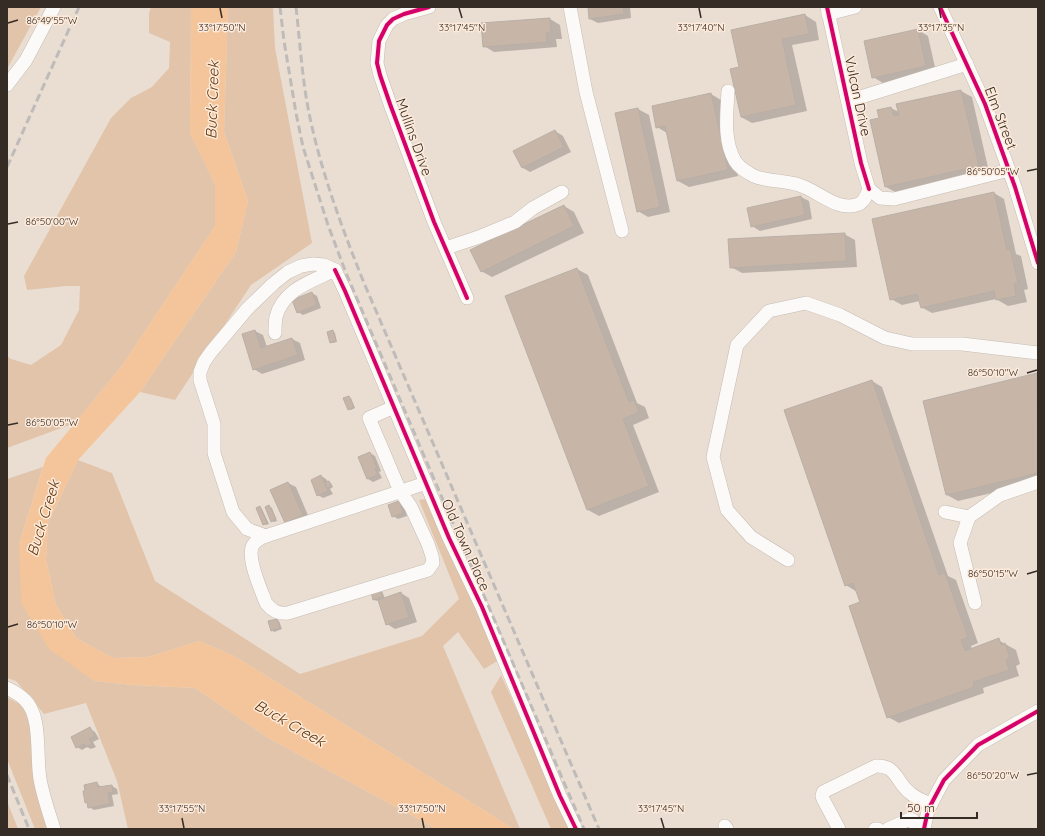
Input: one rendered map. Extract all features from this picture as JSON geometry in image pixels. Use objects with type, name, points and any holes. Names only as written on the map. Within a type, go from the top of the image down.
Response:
[{"type":"street","points":[[7,85],[26,60],[54,7]]},
{"type":"street","points":[[372,26],[387,25],[393,19],[404,14],[429,7]]},
{"type":"street","points":[[570,7],[586,92],[622,231]]},
{"type":"street","points":[[827,11],[855,7]]},
{"type":"street","name":"Elm Street","points":[[944,9],[985,104],[1009,170],[1038,263]]},
{"type":"street","name":"Vulcan Drive","points":[[827,11],[861,163],[869,189]]},
{"type":"street","name":"Mullins Drive","points":[[387,25],[379,41],[377,52],[377,62],[380,75],[434,222],[467,298]]},
{"type":"street","points":[[848,101],[967,64]]},
{"type":"street","points":[[728,91],[727,134],[730,149],[742,169],[764,179],[801,185],[838,204],[848,206],[863,202],[869,189],[880,198],[894,199],[1009,170]]},
{"type":"street","points":[[446,248],[516,222],[534,208],[562,192]]},
{"type":"street","points":[[266,536],[247,529],[233,512],[214,453],[214,424],[200,380],[200,372],[204,362],[211,352],[247,309],[274,283],[288,272],[301,266],[313,264],[324,265],[335,270]]},
{"type":"street","points":[[275,332],[276,316],[286,298],[296,288],[335,270]]},
{"type":"street","name":"Old Town Place","points":[[335,270],[449,538],[490,626],[560,796],[576,829]]},
{"type":"street","points":[[788,560],[751,537],[727,510],[713,457],[737,345],[769,311],[806,303],[840,315],[885,338],[912,344],[962,344],[1038,353]]},
{"type":"street","points":[[394,407],[369,418],[400,491],[411,507],[432,556],[433,563],[428,570],[288,614],[282,614],[270,609],[266,603],[250,552],[257,540],[266,536],[400,491],[426,483]]},
{"type":"street","points":[[975,603],[960,543],[969,518],[1000,495],[1038,482]]},
{"type":"street","points":[[945,512],[969,518]]},
{"type":"street","points":[[7,688],[26,700],[35,716],[37,723],[40,780],[54,829]]},
{"type":"street","points":[[924,829],[931,804],[944,780],[978,745],[1038,710]]},
{"type":"street","points":[[839,829],[823,799],[823,792],[876,766],[882,766],[890,769],[907,791],[915,797],[931,804]]},
{"type":"street","points":[[888,829],[910,819],[913,820],[917,829]]},
{"type":"shaded area","points":[[7,7],[41,7],[7,69]]},
{"type":"shaded area","points":[[151,7],[191,7],[190,133],[215,184],[215,226],[121,367],[75,423],[7,448],[7,356],[11,359],[31,365],[61,345],[79,310],[80,286],[27,290],[24,276],[111,118],[131,98],[152,87],[169,68],[170,42],[149,33],[149,13]]},
{"type":"shaded area","points":[[228,7],[273,7],[275,48],[312,243],[251,285],[175,400],[140,392],[236,252],[248,201],[224,132]]},
{"type":"shaded area","points":[[78,460],[112,473],[155,581],[300,674],[422,636],[459,599],[419,500],[426,499],[499,660],[484,669],[458,632],[443,646],[520,829],[514,829],[234,656],[199,641],[148,657],[113,658],[76,638],[56,605],[46,560],[48,523]]},
{"type":"shaded area","points":[[43,467],[19,544],[94,681],[133,685],[195,688],[270,739],[437,829],[128,829],[117,781],[86,703],[44,714],[16,681],[7,678],[7,479]]},
{"type":"shaded area","points":[[501,675],[570,829],[551,829],[491,692]]},
{"type":"shaded area","points":[[7,697],[21,705],[31,721],[48,829],[35,829],[7,759]]},
{"type":"shaded area","points":[[7,801],[18,829],[7,829]]},
{"type":"water","name":"Buck Creek","points":[[191,7],[228,7],[224,132],[248,201],[236,252],[140,392],[78,460],[48,523],[46,560],[56,605],[76,638],[113,658],[148,657],[199,641],[234,656],[514,829],[437,829],[270,739],[195,688],[133,685],[94,681],[49,649],[21,603],[19,544],[46,458],[121,367],[215,226],[215,184],[190,133]]},
{"type":"building","points":[[588,7],[623,7],[624,14],[589,19]]},
{"type":"building","points":[[805,14],[809,34],[782,39],[796,105],[741,117],[730,69],[739,67],[731,30]]},
{"type":"building","points":[[550,18],[551,33],[546,33],[547,42],[483,47],[481,23]]},
{"type":"building","points":[[918,29],[926,66],[872,78],[864,41]]},
{"type":"building","points":[[961,90],[979,166],[885,187],[870,120],[879,118],[877,110],[891,107],[894,116],[899,115],[896,104]]},
{"type":"building","points":[[711,93],[728,170],[677,181],[665,126],[656,128],[652,106]]},
{"type":"building","points":[[638,108],[660,207],[637,212],[615,113]]},
{"type":"building","points":[[555,130],[564,147],[522,168],[513,151]]},
{"type":"building","points":[[994,192],[1007,250],[1010,249],[1018,283],[1014,284],[1016,296],[996,300],[994,291],[921,308],[917,294],[890,300],[872,219]]},
{"type":"building","points":[[801,196],[805,215],[751,227],[747,208]]},
{"type":"building","points":[[564,205],[574,226],[481,272],[470,250]]},
{"type":"building","points":[[845,233],[846,261],[730,268],[728,239]]},
{"type":"building","points":[[577,268],[629,402],[634,400],[639,412],[623,419],[649,486],[587,510],[505,296]]},
{"type":"building","points":[[312,292],[317,305],[297,313],[292,300]]},
{"type":"building","points":[[255,330],[261,348],[292,338],[298,355],[253,370],[242,334]]},
{"type":"building","points":[[333,330],[336,341],[330,343],[327,332]]},
{"type":"building","points":[[1037,373],[1038,473],[946,495],[923,401]]},
{"type":"building","points":[[872,380],[939,575],[945,573],[968,637],[961,640],[965,651],[999,638],[1001,645],[1005,643],[1010,658],[1006,660],[1009,670],[973,682],[974,687],[887,718],[849,606],[860,602],[853,583],[845,586],[784,410]]},
{"type":"building","points":[[349,396],[354,407],[348,410],[343,398]]},
{"type":"building","points":[[370,452],[377,468],[375,469],[378,475],[367,479],[358,457]]},
{"type":"building","points":[[321,475],[328,491],[317,496],[311,480]]},
{"type":"building","points":[[329,481],[331,486],[327,488],[325,482]]},
{"type":"building","points":[[288,482],[303,515],[285,523],[270,490]]},
{"type":"building","points":[[399,501],[403,513],[392,517],[388,505]]},
{"type":"building","points":[[269,505],[276,519],[271,522],[265,507]]},
{"type":"building","points":[[260,506],[267,523],[263,525],[256,508]]},
{"type":"building","points":[[380,589],[383,597],[373,600],[371,592]]},
{"type":"building","points":[[401,592],[409,617],[386,625],[378,600]]},
{"type":"building","points":[[277,619],[280,628],[271,631],[268,621]]},
{"type":"building","points":[[90,727],[95,736],[89,739],[92,744],[86,747],[84,744],[76,748],[71,737]]},
{"type":"building","points":[[97,782],[98,787],[112,785],[113,792],[108,793],[110,804],[88,808],[87,802],[85,803],[83,791],[85,791],[84,785]]},
{"type":"railway","points":[[7,167],[79,7]]},
{"type":"railway","points":[[280,7],[284,41],[303,147],[328,225],[346,273],[584,829]]},
{"type":"railway","points":[[296,7],[309,113],[326,178],[340,221],[364,283],[599,829]]},
{"type":"railway","points":[[7,775],[29,829]]},
{"type":"cycle path","points":[[429,7],[404,14],[393,19],[387,25],[379,41],[377,63],[390,104],[434,222],[467,298]]},
{"type":"cycle path","points":[[827,7],[861,163],[869,189]]},
{"type":"cycle path","points":[[940,7],[985,104],[1015,187],[1038,263]]},
{"type":"cycle path","points":[[335,270],[449,538],[482,607],[560,796],[576,829]]},
{"type":"cycle path","points":[[924,829],[928,810],[944,780],[978,745],[1038,711]]}]
